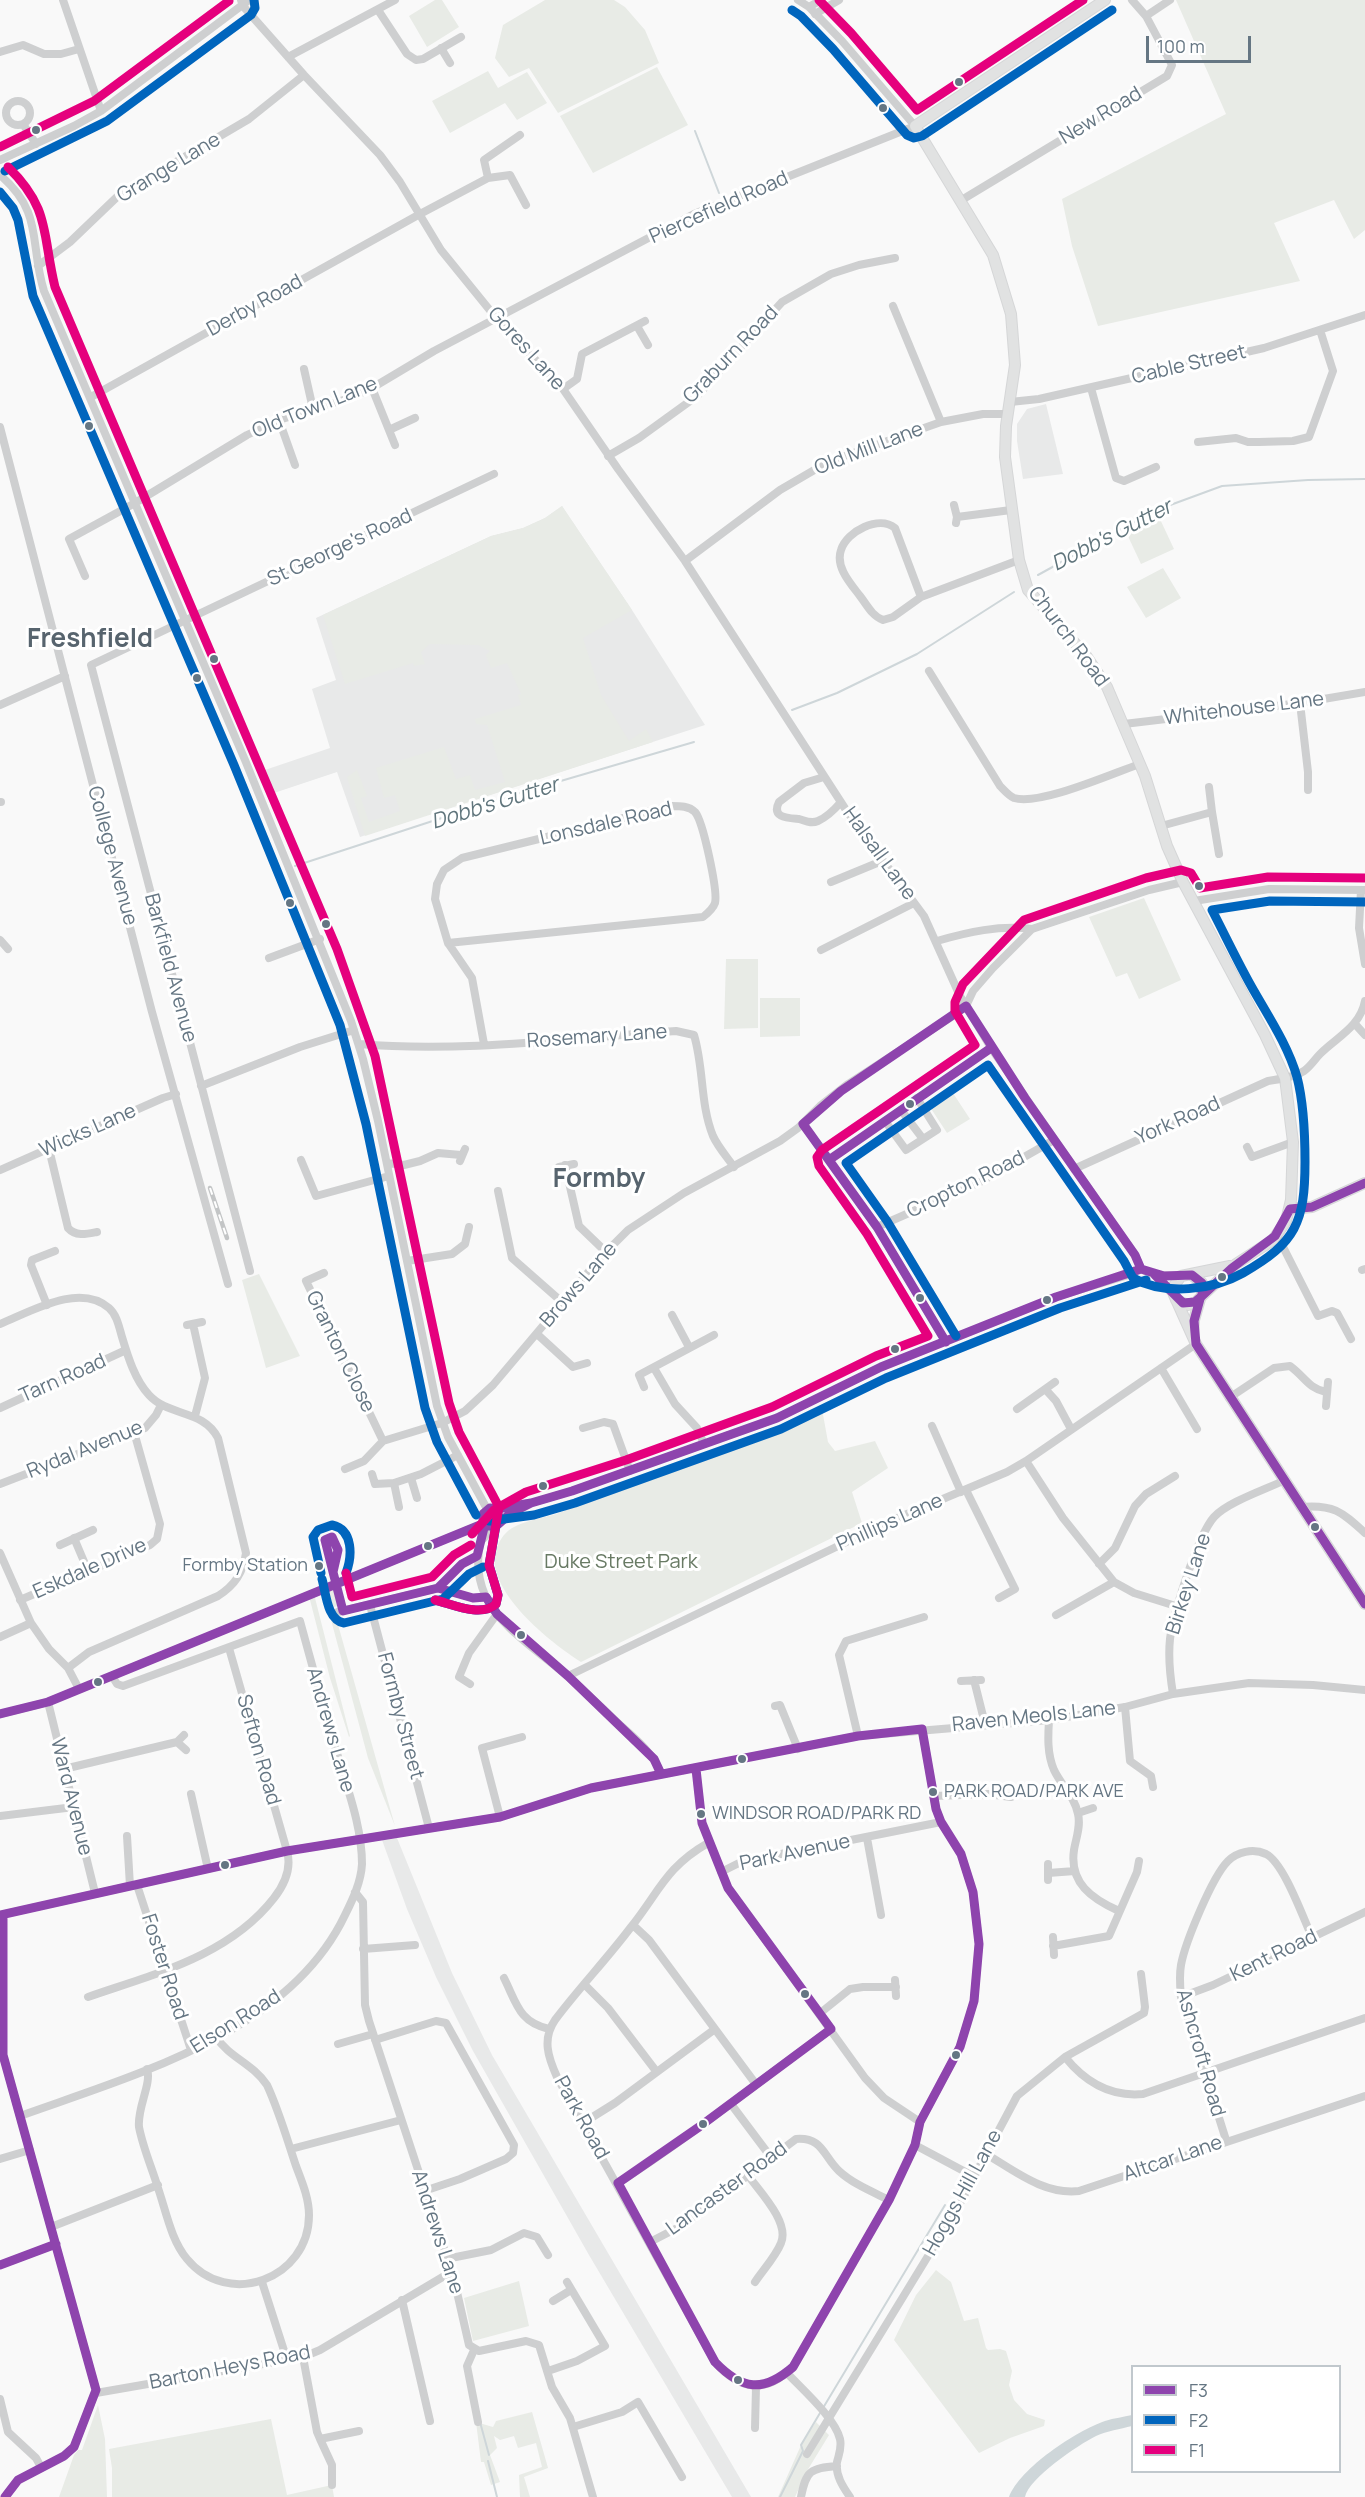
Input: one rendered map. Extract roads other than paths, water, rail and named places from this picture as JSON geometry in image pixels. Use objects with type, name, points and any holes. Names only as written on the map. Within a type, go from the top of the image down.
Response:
[{"type":"main road","points":[[915,126],[1105,0]]},
{"type":"main road","name":"Church Road","points":[[915,126],[993,255],[1011,314],[1016,348],[1004,441],[1019,560],[1028,590],[1093,665],[1107,687],[1140,764],[1183,882],[1265,1035],[1285,1078],[1293,1142],[1290,1209]]},
{"type":"main road","points":[[1175,1297],[1188,1305],[1201,1298],[1236,1264],[1274,1240],[1286,1221],[1290,1209],[1312,1207],[1365,1183]]},
{"type":"main road","points":[[1236,1264],[1186,1275],[1173,1287],[1175,1297],[1194,1341],[1229,1398],[1365,1604]]},
{"type":"main road","points":[[1186,1275],[1202,1283],[1201,1298],[1194,1320],[1194,1341]]},
{"type":"street","points":[[63,0],[100,111]]},
{"type":"street","points":[[288,57],[395,0]]},
{"type":"street","points":[[798,0],[812,10],[915,126]]},
{"type":"street","points":[[812,10],[821,0]]},
{"type":"street","points":[[812,10],[838,0]]},
{"type":"street","name":"New Road","points":[[960,201],[1167,76],[1172,65],[1146,16],[1132,0]]},
{"type":"street","points":[[1146,16],[1170,0]]},
{"type":"street","points":[[0,160],[74,126],[100,111],[244,2]]},
{"type":"street","name":"Gores Lane","points":[[244,2],[288,57],[380,156],[420,213],[441,250],[497,319],[563,389],[608,456],[685,561],[787,716]]},
{"type":"street","points":[[378,10],[411,58],[423,59],[461,37]]},
{"type":"street","points":[[0,52],[24,45],[44,54],[61,54],[78,49]]},
{"type":"street","points":[[441,48],[450,63]]},
{"type":"street","name":"Grange Lane","points":[[38,266],[70,242],[118,196],[249,119],[304,75]]},
{"type":"street","points":[[24,124],[36,144]]},
{"type":"street","name":"Piercefield Road","points":[[497,319],[694,214],[915,126]]},
{"type":"street","points":[[520,135],[484,160],[488,178],[510,175],[526,205]]},
{"type":"street","points":[[0,175],[25,201],[36,244],[44,291],[320,939],[354,1030],[387,1163],[442,1423],[487,1509]]},
{"type":"street","name":"Derby Road","points":[[91,398],[420,213],[488,178]]},
{"type":"street","name":"Graburn Road","points":[[608,456],[639,438],[697,396],[782,302],[831,274],[859,265],[895,258]]},
{"type":"street","points":[[893,306],[941,422]]},
{"type":"street","name":"Cable Street","points":[[1009,408],[1024,402],[1264,348],[1365,315]]},
{"type":"street","name":"Old Town Lane","points":[[85,576],[69,539],[135,503],[247,435],[279,420],[353,397],[434,351],[497,319]]},
{"type":"street","points":[[563,389],[577,379],[582,354],[645,321]]},
{"type":"street","points":[[637,326],[648,345]]},
{"type":"street","points":[[1198,442],[1236,438],[1248,442],[1270,442],[1309,437],[1333,371],[1320,330]]},
{"type":"street","points":[[304,369],[313,409]]},
{"type":"street","points":[[372,388],[395,445]]},
{"type":"street","points":[[1091,388],[1116,478],[1124,481],[1156,467]]},
{"type":"street","name":"Old Mill Lane","points":[[685,561],[757,506],[803,475],[857,450],[941,422],[1009,408]]},
{"type":"street","points":[[389,430],[415,418]]},
{"type":"street","points":[[279,420],[295,465]]},
{"type":"street","name":"College Avenue","points":[[0,427],[228,1284]]},
{"type":"street","name":"St George's Road","points":[[91,664],[494,474]]},
{"type":"street","points":[[954,505],[956,520],[1011,510]]},
{"type":"street","points":[[921,597],[895,528],[889,523],[875,523],[853,534],[845,542],[841,551],[844,576],[878,618],[883,620],[893,617],[921,597],[1019,560]]},
{"type":"street","name":"Barkfield Avenue","points":[[91,664],[250,1271]]},
{"type":"street","points":[[929,671],[1000,786],[1013,798],[1028,799],[1045,796],[1140,764]]},
{"type":"street","points":[[0,705],[65,676]]},
{"type":"street","name":"Whitehouse Lane","points":[[1124,724],[1300,703],[1365,692]]},
{"type":"street","points":[[1300,703],[1308,790]]},
{"type":"street","name":"Halsall Lane","points":[[787,716],[824,777],[914,903],[937,941],[960,996],[991,1048],[1135,1255],[1141,1269]]},
{"type":"street","points":[[824,777],[802,784],[779,802],[777,806],[779,815],[783,818],[811,823],[829,814],[841,802]]},
{"type":"street","points":[[1209,787],[1219,854]]},
{"type":"street","name":"Lonsdale Road","points":[[448,942],[703,917],[714,906],[716,891],[700,823],[695,812],[685,806],[672,806],[462,858],[444,870],[437,884],[435,899],[448,942],[472,978],[484,1044]]},
{"type":"street","points":[[1161,826],[1212,812]]},
{"type":"street","points":[[831,882],[882,861]]},
{"type":"street","points":[[937,941],[989,928],[1032,929],[1149,890],[1183,882]]},
{"type":"street","points":[[1194,901],[1269,889],[1363,890],[1359,928],[1365,964]]},
{"type":"street","points":[[821,950],[914,903]]},
{"type":"street","points":[[966,1006],[973,991],[1032,929]]},
{"type":"street","points":[[3,938],[8,949]]},
{"type":"street","points":[[269,958],[320,939]]},
{"type":"street","points":[[1365,1001],[1355,1024],[1365,1035]]},
{"type":"street","name":"Brows Lane","points":[[383,1441],[442,1423],[465,1410],[493,1385],[562,1302],[628,1230],[684,1193],[780,1141],[848,1084],[966,1006]]},
{"type":"street","name":"York Road","points":[[1074,1169],[1258,1085],[1285,1078],[1310,1066],[1321,1053],[1355,1024]]},
{"type":"street","points":[[201,1086],[300,1047],[354,1030]]},
{"type":"street","name":"Rosemary Lane","points":[[359,1044],[396,1047],[484,1044],[676,1031],[694,1035],[699,1051],[703,1094],[713,1135],[734,1167]]},
{"type":"street","points":[[829,1160],[991,1048]]},
{"type":"street","name":"Wicks Lane","points":[[0,1170],[176,1094]]},
{"type":"street","points":[[885,1120],[906,1150],[937,1130],[917,1098]]},
{"type":"street","points":[[901,1110],[923,1139]]},
{"type":"street","points":[[802,1124],[878,1227],[946,1342]]},
{"type":"street","name":"Cropton Road","points":[[878,1227],[982,1181],[1054,1140]]},
{"type":"street","points":[[1247,1147],[1252,1157],[1293,1142]]},
{"type":"street","points":[[49,1149],[68,1228],[72,1232],[83,1234],[98,1232]]},
{"type":"street","points":[[387,1163],[404,1164],[420,1161],[438,1153],[462,1155]]},
{"type":"street","points":[[301,1160],[316,1196],[389,1176]]},
{"type":"street","points":[[566,1165],[579,1226],[606,1252]]},
{"type":"street","points":[[498,1191],[512,1258],[562,1302]]},
{"type":"street","points":[[407,1261],[452,1254],[465,1244],[469,1227]]},
{"type":"street","points":[[1277,1235],[1318,1316],[1332,1311],[1337,1313],[1352,1339]]},
{"type":"street","points":[[47,1305],[31,1265],[32,1260],[55,1251]]},
{"type":"street","points":[[487,1509],[531,1503],[630,1471],[777,1418],[881,1367],[1056,1297],[1141,1269],[1155,1275],[1186,1275]]},
{"type":"street","name":"Granton Close","points":[[324,1273],[302,1283],[383,1441]]},
{"type":"street","points":[[1155,1275],[1175,1297]]},
{"type":"street","points":[[0,1324],[47,1305],[72,1299],[84,1299],[110,1308],[116,1317],[126,1350],[142,1386],[150,1396],[161,1405],[195,1416],[208,1424],[218,1438],[246,1552],[242,1571],[232,1588],[89,1652],[68,1668]]},
{"type":"street","points":[[672,1315],[689,1347]]},
{"type":"street","points":[[194,1323],[205,1378],[195,1416]]},
{"type":"street","points":[[537,1334],[573,1367],[586,1363]]},
{"type":"street","points":[[644,1387],[639,1375],[714,1335]]},
{"type":"street","name":"Phillips Lane","points":[[568,1676],[888,1521],[963,1491],[1026,1461],[1161,1368],[1194,1341]]},
{"type":"street","name":"Tarn Road","points":[[0,1408],[126,1350]]},
{"type":"street","points":[[1229,1398],[1274,1368],[1290,1366],[1313,1389],[1326,1392]]},
{"type":"street","points":[[654,1368],[675,1404],[697,1428],[704,1444]]},
{"type":"street","points":[[1161,1368],[1197,1429]]},
{"type":"street","points":[[1017,1409],[1055,1382]]},
{"type":"street","points":[[1326,1406],[1328,1382]]},
{"type":"street","points":[[1046,1390],[1056,1401],[1071,1429]]},
{"type":"street","name":"Rydal Avenue","points":[[0,1484],[134,1432],[152,1422],[161,1405]]},
{"type":"street","points":[[583,1428],[604,1422],[613,1424],[630,1471]]},
{"type":"street","points":[[932,1426],[963,1491],[1015,1589],[999,1598]]},
{"type":"street","name":"Eskdale Drive","points":[[20,1600],[150,1545],[160,1533],[150,1484],[134,1432]]},
{"type":"street","points":[[345,1469],[364,1461],[383,1441]]},
{"type":"street","points":[[372,1474],[375,1484],[394,1483],[411,1478],[458,1455]]},
{"type":"street","points":[[1026,1461],[1063,1518],[1114,1582],[1134,1593],[1179,1606]]},
{"type":"street","points":[[1100,1564],[1115,1548],[1146,1494],[1175,1476]]},
{"type":"street","points":[[411,1478],[417,1498]]},
{"type":"street","name":"Birkey Lane","points":[[1173,1694],[1169,1658],[1170,1637],[1201,1539],[1213,1518],[1229,1507],[1283,1481]]},
{"type":"street","points":[[394,1483],[399,1506]]},
{"type":"street","points":[[0,1714],[48,1702],[488,1524],[498,1525],[501,1520],[531,1503]]},
{"type":"street","points":[[1300,1507],[1326,1506],[1346,1516],[1365,1533]]},
{"type":"street","points":[[487,1509],[483,1514],[488,1524],[477,1556],[479,1576],[486,1597],[497,1614],[568,1676],[654,1759],[662,1774]]},
{"type":"street","points":[[497,1509],[501,1514],[501,1520]]},
{"type":"street","points":[[60,1545],[93,1530]]},
{"type":"street","points":[[74,1539],[88,1571]]},
{"type":"street","points":[[438,1588],[462,1564],[477,1556]]},
{"type":"street","points":[[1,1558],[31,1623],[49,1649],[68,1668],[79,1689]]},
{"type":"street","points":[[1056,1615],[1114,1582]]},
{"type":"street","points":[[338,1612],[438,1588],[473,1598],[486,1597]]},
{"type":"street","name":"Formby Street","points":[[370,1605],[429,1828]]},
{"type":"street","points":[[470,1684],[459,1677],[469,1653],[497,1614]]},
{"type":"street","points":[[858,1736],[839,1655],[846,1641],[924,1617]]},
{"type":"street","name":"Andrews Lane","points":[[229,1648],[300,1621],[360,1838]]},
{"type":"street","points":[[0,1637],[31,1623]]},
{"type":"street","points":[[112,1676],[117,1684],[123,1686],[229,1648]]},
{"type":"street","name":"Sefton Road","points":[[229,1648],[287,1851]]},
{"type":"street","points":[[961,1681],[977,1680],[983,1725]]},
{"type":"street","name":"Raven Meols Lane","points":[[2,1915],[287,1851],[500,1817],[591,1788],[858,1736],[1048,1720],[1125,1707],[1173,1694],[1249,1683],[1313,1685],[1365,1690]]},
{"type":"street","name":"Ward Avenue","points":[[48,1702],[95,1893]]},
{"type":"street","points":[[775,1706],[780,1705],[798,1749]]},
{"type":"street","points":[[1125,1707],[1130,1761],[1153,1772],[1153,1787]]},
{"type":"street","points":[[1048,1720],[1050,1758],[1053,1769],[1078,1813],[1075,1871],[1083,1888],[1092,1897],[1119,1911]]},
{"type":"street","points":[[755,2428],[756,2387],[777,2380],[793,2367],[889,2200],[915,2145],[920,2122],[960,2047],[970,2022],[979,1961],[979,1930],[973,1893],[960,1854],[941,1822],[922,1729]]},
{"type":"street","points":[[64,1769],[177,1742],[184,1735]]},
{"type":"street","points":[[500,1817],[482,1748],[522,1737]]},
{"type":"street","points":[[177,1742],[186,1750]]},
{"type":"street","points":[[696,1769],[702,1823],[708,1843],[736,1900],[865,2078],[884,2098],[920,2122]]},
{"type":"street","points":[[190,1794],[208,1869]]},
{"type":"street","points":[[934,1796],[988,1794],[1011,1797]]},
{"type":"street","points":[[0,1816],[74,1807]]},
{"type":"street","points":[[1078,1813],[1093,1808]]},
{"type":"street","name":"Park Avenue","points":[[721,1872],[741,1862],[941,1822]]},
{"type":"street","name":"Foster Road","points":[[127,1836],[134,1885],[191,2050]]},
{"type":"street","name":"Elson Road","points":[[20,2116],[147,2069],[191,2050],[246,2020],[280,1996],[310,1969],[338,1930],[355,1892],[362,1864],[360,1838]]},
{"type":"street","points":[[867,1838],[883,1916]]},
{"type":"street","points":[[504,1978],[525,2019],[533,2025],[549,2029],[633,1925],[659,1885],[676,1866],[708,1843]]},
{"type":"street","points":[[88,1997],[165,1970],[220,1945],[259,1915],[276,1895],[290,1864],[287,1851]]},
{"type":"street","name":"Ashcroft Road","points":[[1226,2140],[1181,1997],[1179,1980],[1184,1951],[1218,1873],[1229,1860],[1240,1853],[1254,1851],[1267,1855],[1276,1864],[1312,1937]]},
{"type":"street","points":[[1053,1946],[1109,1936],[1140,1859]]},
{"type":"street","points":[[1048,1872],[1075,1871]]},
{"type":"street","name":"Andrews Lane","points":[[355,1892],[363,1902],[366,2005],[374,2037],[451,2272],[469,2345],[474,2350]]},
{"type":"street","name":"Kent Road","points":[[1181,1997],[1213,1985],[1365,1912]]},
{"type":"street","points":[[2,1915],[2,2048],[96,2393],[74,2447],[64,2456],[18,2480],[5,2497]]},
{"type":"street","points":[[633,1925],[649,1940],[755,2084]]},
{"type":"street","points":[[363,1949],[415,1945]]},
{"type":"street","name":"Hoggs Hill Lane","points":[[807,2454],[958,2207],[1017,2096],[1065,2057],[1144,2013],[1141,1974]]},
{"type":"street","points":[[584,1984],[608,2008],[656,2071]]},
{"type":"street","points":[[819,2014],[850,1989],[895,1988]]},
{"type":"street","points":[[1065,2057],[1073,2068],[1098,2086],[1130,2095],[1155,2091],[1365,2018]]},
{"type":"street","points":[[338,2044],[436,2020],[446,2023],[514,2145],[513,2153],[507,2159],[424,2191]]},
{"type":"street","name":"Park Road","points":[[549,2029],[547,2048],[553,2067],[715,2362],[727,2375],[756,2387]]},
{"type":"street","points":[[583,2123],[615,2103],[715,2029]]},
{"type":"street","points":[[618,2183],[731,2104],[831,2029]]},
{"type":"street","points":[[147,2069],[149,2079],[140,2106],[139,2127],[177,2242],[194,2266],[209,2277],[226,2283],[244,2285],[262,2282],[291,2263],[301,2249],[307,2233],[308,2204],[291,2149],[267,2085],[259,2073],[228,2052],[216,2037]]},
{"type":"street","name":"Altcar Lane","points":[[986,2154],[1045,2188],[1064,2193],[1079,2191],[1226,2140],[1365,2096]]},
{"type":"street","points":[[731,2104],[770,2156]]},
{"type":"street","points":[[291,2149],[400,2120]]},
{"type":"street","name":"Lancaster Road","points":[[650,2242],[681,2226],[770,2156],[796,2139],[809,2138],[820,2146],[839,2171],[889,2200]]},
{"type":"street","points":[[915,2145],[973,2176]]},
{"type":"street","points":[[0,2159],[30,2150]]},
{"type":"street","points":[[747,2174],[781,2221],[784,2234],[781,2244],[755,2282]]},
{"type":"street","points":[[51,2227],[158,2185]]},
{"type":"street","points":[[446,2259],[492,2250],[521,2234],[528,2233],[537,2237],[548,2255]]},
{"type":"street","points":[[0,2265],[56,2244]]},
{"type":"street","name":"Barton Heys Road","points":[[96,2393],[303,2357],[320,2350],[451,2272]]},
{"type":"street","points":[[262,2282],[287,2360]]},
{"type":"street","points":[[548,2371],[576,2361],[605,2346],[569,2286],[553,2301]]},
{"type":"street","points":[[402,2300],[429,2421]]},
{"type":"street","points":[[478,2422],[467,2366],[474,2350],[484,2351],[531,2341],[542,2349],[552,2387],[567,2411],[593,2497]]},
{"type":"street","points":[[303,2357],[316,2432],[332,2465],[332,2485]]},
{"type":"street","points":[[787,2373],[828,2418],[840,2440],[837,2466],[842,2484],[850,2497]]},
{"type":"street","points":[[0,2399],[8,2432],[36,2458],[41,2467]]},
{"type":"street","points":[[573,2427],[622,2412],[638,2402],[682,2478]]},
{"type":"street","points":[[320,2439],[359,2431]]},
{"type":"street","points":[[801,2497],[806,2477],[811,2471],[837,2466]]},
{"type":"waterway","points":[[695,131],[719,193]]},
{"type":"waterway","name":"Dobb's Gutter","points":[[1038,575],[1154,511],[1222,486],[1365,479]]},
{"type":"waterway","name":"Dobb's Gutter","points":[[792,710],[837,693],[917,654],[1014,592]]},
{"type":"waterway","name":"Dobb's Gutter","points":[[295,866],[506,797],[694,742]]},
{"type":"waterway","points":[[823,2408],[945,2205]]},
{"type":"waterway","points":[[780,2497],[803,2451],[801,2445],[820,2413]]},
{"type":"waterway","points":[[480,2422],[489,2455]]},
{"type":"waterway","points":[[488,2461],[497,2497]]},
{"type":"railway","points":[[210,1188],[227,1238]]},
{"type":"place","name":"Formby Station","points":[[319,1566]]},
{"type":"place","name":"PARK ROAD/PARK AVE","points":[[933,1792]]},
{"type":"place","name":"WINDSOR ROAD/PARK RD","points":[[701,1814]]},
{"type":"district","name":"Freshfield","points":[[90,640]]},
{"type":"district","name":"Formby","points":[[599,1180]]},
{"type":"park label","name":"Duke Street Park","points":[[621,1562]]}]
